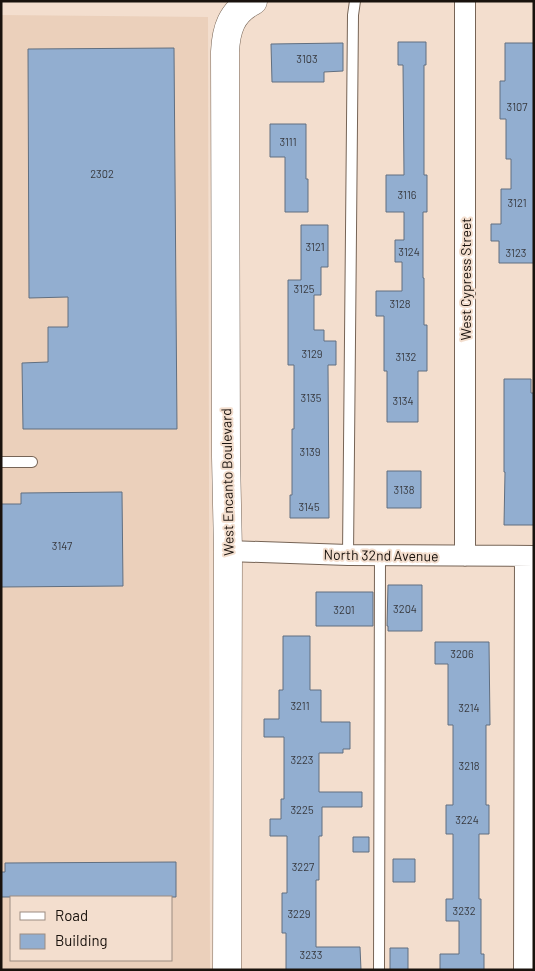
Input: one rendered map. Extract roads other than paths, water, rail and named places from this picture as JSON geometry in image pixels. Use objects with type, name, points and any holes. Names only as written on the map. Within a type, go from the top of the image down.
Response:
[{"type":"street","name":"West Cypress Street","points":[[465,1],[465,556]]},
{"type":"street","name":"West Encanto Boulevard","points":[[227,970],[228,551],[225,52],[229,26],[235,16],[251,2]]},
{"type":"street","name":"North 32nd Avenue","points":[[228,551],[348,555],[529,556]]},
{"type":"street","points":[[524,970],[529,556]]},
{"type":"lane","points":[[348,555],[353,15],[355,1]]},
{"type":"lane","points":[[1,462],[32,462]]},
{"type":"lane","points":[[379,970],[380,555]]}]
